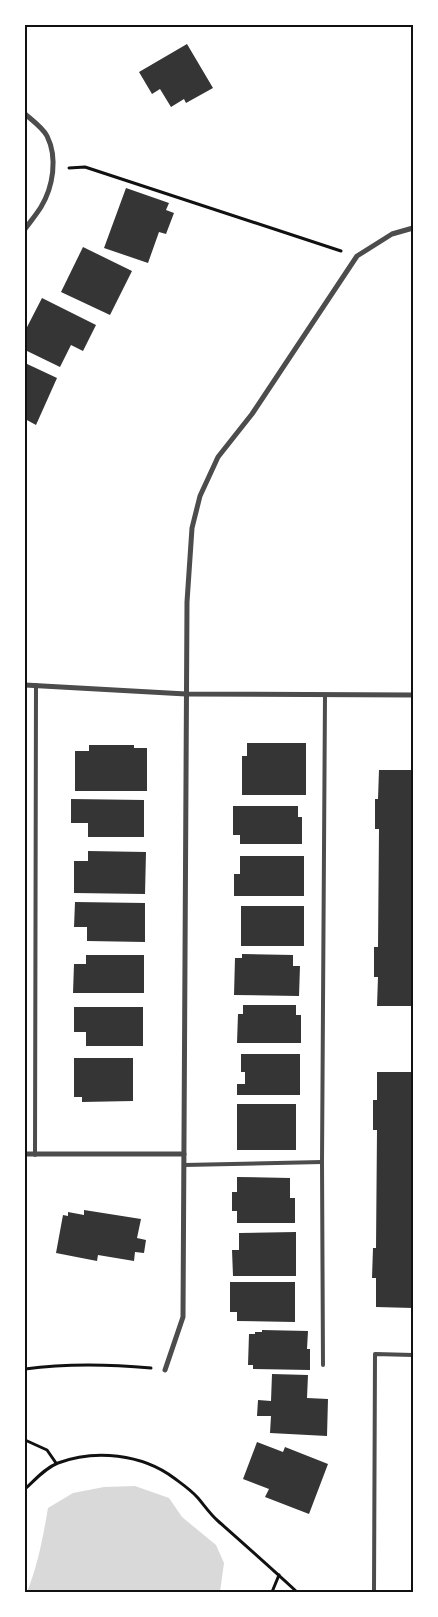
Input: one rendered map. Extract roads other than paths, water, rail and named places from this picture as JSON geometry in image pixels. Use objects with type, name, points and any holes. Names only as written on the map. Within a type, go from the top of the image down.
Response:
[{"type":"street","points":[[25,114],[46,135],[51,150],[53,169],[51,186],[42,206],[25,229]]},
{"type":"street","points":[[165,1370],[183,1317],[187,602],[192,528],[200,496],[218,457],[252,414],[357,256],[392,234],[413,228]]},
{"type":"street","points":[[25,685],[186,694],[413,695]]},
{"type":"street","points":[[25,1154],[184,1154]]},
{"type":"lane","points":[[35,1155],[36,685]]},
{"type":"lane","points":[[323,1365],[322,1162],[325,695]]},
{"type":"lane","points":[[184,1165],[322,1162]]},
{"type":"lane","points":[[374,1592],[375,1354],[413,1355]]}]
